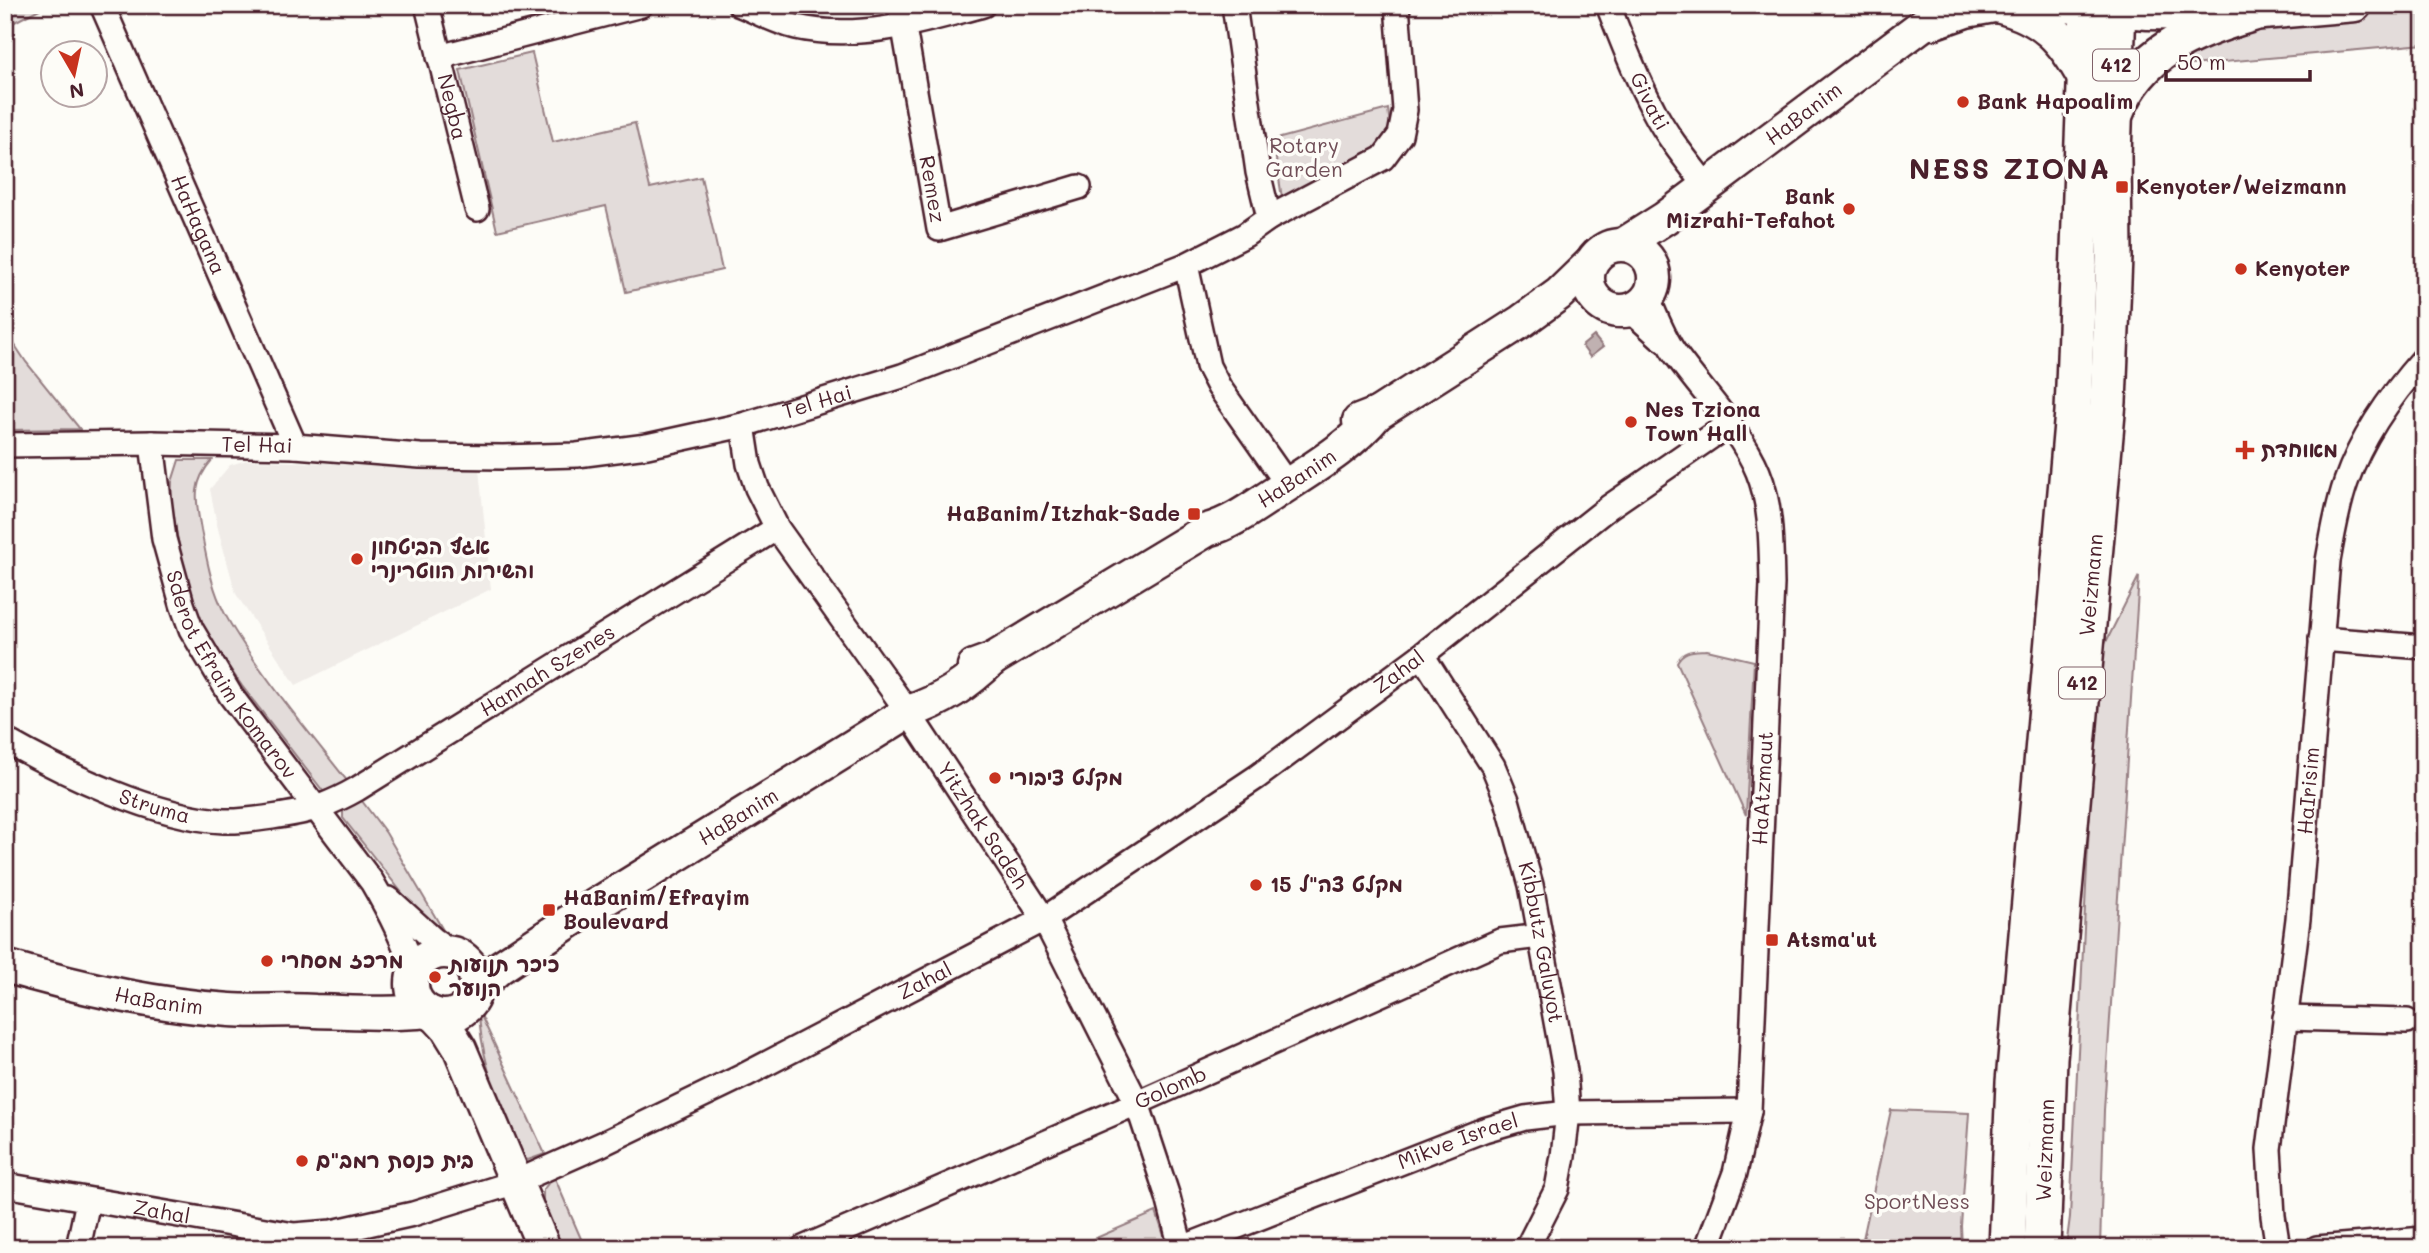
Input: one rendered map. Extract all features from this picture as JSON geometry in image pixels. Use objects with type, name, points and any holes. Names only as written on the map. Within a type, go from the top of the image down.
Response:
[{"type":"main road","points":[[1999,5],[2023,12],[2048,28],[2066,46],[2086,79]]},
{"type":"main road","name":"Weizmann","points":[[2007,1248],[2014,1082],[2073,412],[2086,79],[2103,7]]},
{"type":"main road","name":"Weizmann","points":[[2042,1248],[2049,1058],[2108,402],[2115,257],[2114,118],[2103,7]]},
{"type":"main road","points":[[2114,118],[2123,93],[2137,74],[2164,50],[2200,32],[2251,14]]},
{"type":"street","name":"HaHagana","points":[[102,5],[295,446]]},
{"type":"street","name":"Negba","points":[[427,5],[477,209]]},
{"type":"street","points":[[439,57],[641,5]]},
{"type":"street","points":[[740,5],[793,26],[823,32],[902,16],[983,5]]},
{"type":"street","points":[[1234,5],[1258,172],[1269,218]]},
{"type":"street","name":"Tel Hai","points":[[5,445],[152,443],[295,446],[420,456],[577,455],[647,446],[743,425],[902,376],[1186,265],[1383,158],[1400,135],[1405,110],[1397,5]]},
{"type":"street","name":"Givati","points":[[1608,5],[1654,111],[1674,142],[1697,194]]},
{"type":"street","name":"HaBanim","points":[[1207,530],[1229,507],[1278,471],[1362,420],[1377,414],[1559,295],[1605,248],[1624,244],[1643,233],[1949,5]]},
{"type":"street","name":"HaBanim","points":[[1921,27],[1966,11],[1999,5]]},
{"type":"street","points":[[2052,5],[2189,15],[2251,14],[2355,5]]},
{"type":"street","name":"Remez","points":[[902,16],[939,229],[1079,187]]},
{"type":"street","name":"HaBanim","points":[[1522,321],[1555,307],[1635,299],[1697,194]]},
{"type":"street","points":[[1591,263],[1588,284],[1599,303],[1635,299],[1650,259],[1643,251],[1624,244]]},
{"type":"street","points":[[1186,265],[1208,366],[1219,387],[1278,471]]},
{"type":"street","name":"HaAtzmaut","points":[[1635,299],[1747,450],[1758,472],[1766,499],[1771,549],[1749,1111],[1735,1173],[1707,1248]]},
{"type":"street","name":"HaIrisim","points":[[2278,1248],[2273,1216],[2270,1149],[2298,919],[2328,561],[2337,510],[2346,481],[2368,433],[2424,358]]},
{"type":"street","name":"HaBanim","points":[[473,995],[499,968],[570,921],[908,712],[944,699],[972,680],[993,659],[1207,530],[1229,522],[1322,462],[1366,428],[1377,414]]},
{"type":"street","name":"Yitzhak Sadeh","points":[[743,425],[749,464],[757,488],[777,528],[908,712],[1044,919],[1137,1103],[1168,1197],[1181,1248]]},
{"type":"street","name":"Zahal","points":[[5,1185],[333,1240],[516,1182],[602,1144],[745,1074],[1044,919],[1258,777],[1422,654],[1609,507],[1728,425]]},
{"type":"street","name":"Sderot Efraim Komarov","points":[[152,443],[164,539],[191,629],[231,696],[372,883],[403,940],[413,976]]},
{"type":"street","name":"Hannah Szenes","points":[[315,808],[357,789],[777,528]]},
{"type":"street","points":[[2320,639],[2424,647]]},
{"type":"street","name":"Kibbutz Galuyot","points":[[1422,654],[1475,735],[1493,766],[1502,789],[1522,850],[1565,1070],[1568,1113],[1557,1189],[1527,1248]]},
{"type":"street","name":"Struma","points":[[5,740],[45,763],[144,804],[198,819],[226,822],[315,808]]},
{"type":"street","name":"Sderot Efraim Komarov","points":[[372,883],[417,925],[459,956]]},
{"type":"street","name":"HaBanim","points":[[459,956],[481,959],[499,955],[570,921]]},
{"type":"street","name":"Golomb","points":[[803,1248],[1500,941],[1540,936]]},
{"type":"street","points":[[487,1111],[473,1034],[474,972],[459,956],[435,953],[419,964],[413,976],[415,998],[447,1028],[460,1049],[544,1248]]},
{"type":"street","name":"HaBanim","points":[[5,966],[52,980],[173,1005],[233,1010],[431,1013]]},
{"type":"street","name":"HaBanim","points":[[315,1010],[377,999],[413,976]]},
{"type":"street","points":[[431,1013],[455,1013],[473,995]]},
{"type":"street","points":[[2285,1018],[2407,1021]]},
{"type":"street","name":"Mikve Israel","points":[[1181,1248],[1484,1130],[1525,1118],[1568,1113],[1749,1111]]},
{"type":"street","points":[[78,1248],[88,1201]]},
{"type":"street","points":[[2316,1248],[2424,1239]]},
{"type":"shaded area","points":[[1594,336],[1603,347],[1590,357],[1582,346]]},
{"type":"shaded area","name":"אגף הביטחון והשירות הווטרינרי","points":[[247,460],[479,469],[491,589],[296,685],[236,594],[218,529],[210,489],[230,465]]},
{"type":"green space","points":[[5,5],[47,5],[5,27]]},
{"type":"green space","points":[[2424,8],[2424,44],[2191,65],[2189,50],[2282,21]]},
{"type":"green space","points":[[532,53],[553,142],[635,123],[650,188],[701,177],[722,270],[626,292],[606,206],[497,231],[460,70]]},
{"type":"green space","name":"Rotary Garden","points":[[1388,109],[1392,143],[1282,198],[1273,140]]},
{"type":"green space","points":[[5,330],[26,362],[80,429],[5,430]]},
{"type":"green space","points":[[179,460],[212,460],[198,485],[197,501],[207,558],[217,594],[230,623],[261,670],[348,782],[334,789],[323,791],[242,686],[209,638],[196,613],[171,505],[172,482]]},
{"type":"green space","points":[[2139,576],[2104,1110],[2100,1248],[2066,1248],[2070,1217],[2097,660]]},
{"type":"green space","points":[[1707,650],[1754,661],[1746,815],[1677,662],[1686,653]]},
{"type":"green space","points":[[362,801],[386,833],[443,930],[410,903],[343,818],[343,809]]},
{"type":"green space","points":[[479,1011],[545,1154],[528,1160],[516,1153],[487,1065]]},
{"type":"green space","name":"SportNess","points":[[1891,1110],[1969,1113],[1961,1226],[1962,1248],[1861,1248]]},
{"type":"green space","points":[[554,1176],[585,1248],[562,1248],[543,1203],[543,1190]]},
{"type":"green space","points":[[1156,1212],[1168,1248],[1073,1248]]},
{"type":"place","name":"Bank Hapoalim","points":[[1963,102]]},
{"type":"place","name":"Kenyoter/Weizmann","points":[[2122,187]]},
{"type":"place","name":"Bank Mizrahi-Tefahot","points":[[1849,209]]},
{"type":"place","name":"Kenyoter","points":[[2241,269]]},
{"type":"place","name":"Nes Tziona Town Hall","points":[[1631,422]]},
{"type":"place","name":"מאוחדת","points":[[2245,450]]},
{"type":"place","name":"HaBanim/Itzhak-Sade","points":[[1194,514]]},
{"type":"place","name":"אגף הביטחון והשירות הווטרינרי","points":[[357,559]]},
{"type":"place","name":"מקלט ציבורי","points":[[995,778]]},
{"type":"place","name":"מקלט צה\"ל 15","points":[[1256,885]]},
{"type":"place","name":"HaBanim/Efrayim Boulevard","points":[[549,910]]},
{"type":"place","name":"Atsma'ut","points":[[1772,940]]},
{"type":"place","name":"מרכז מסחרי","points":[[267,961]]},
{"type":"place","name":"כיכר תנועות הנוער","points":[[435,977]]},
{"type":"place","name":"בית כנסת רמב\"ם","points":[[302,1161]]},
{"type":"district","name":"NESS ZIONA","points":[[2010,169]]}]
